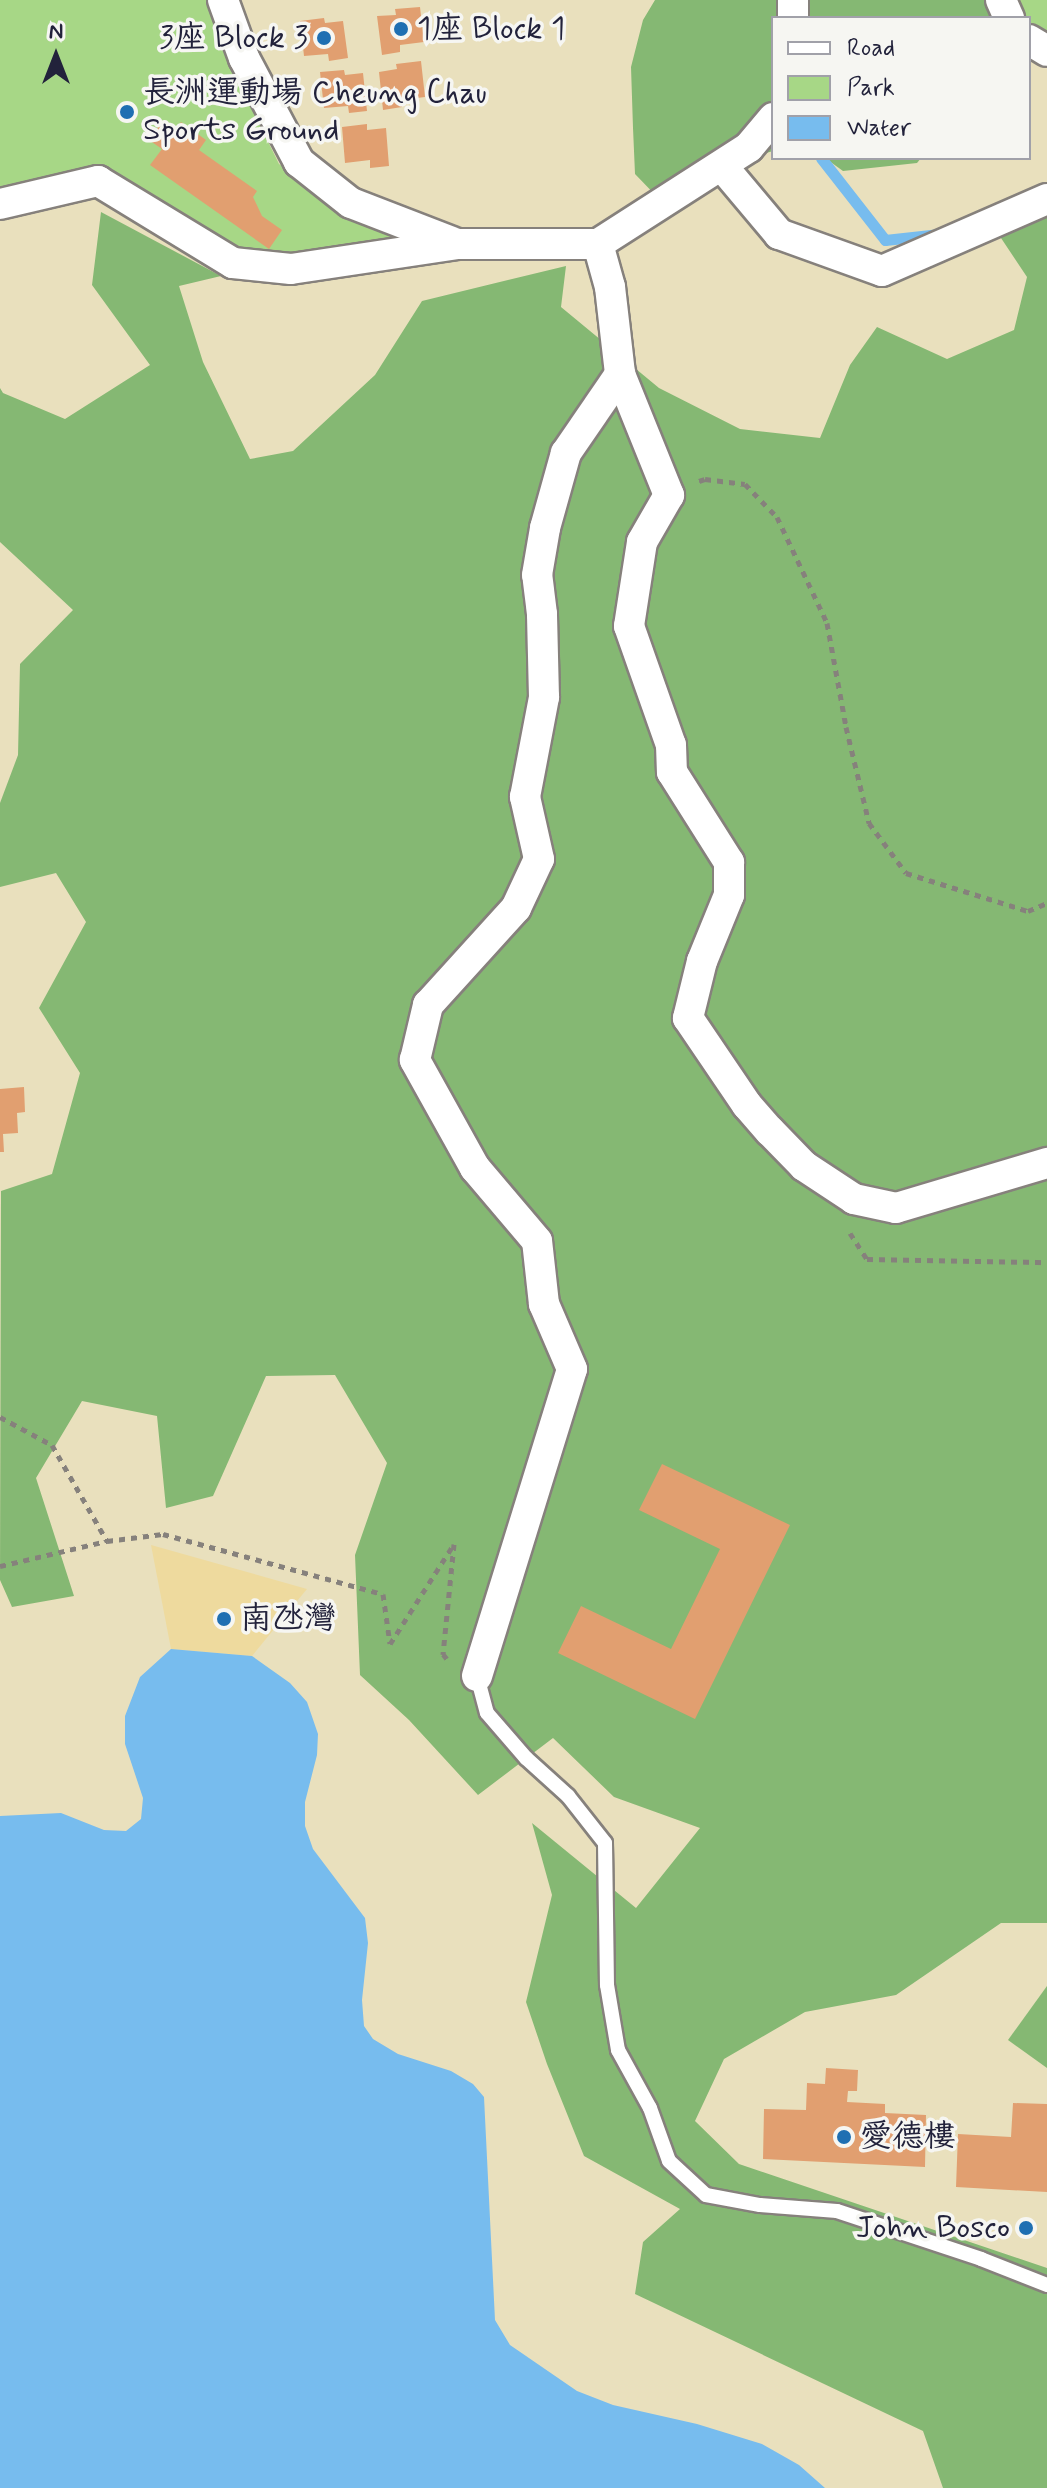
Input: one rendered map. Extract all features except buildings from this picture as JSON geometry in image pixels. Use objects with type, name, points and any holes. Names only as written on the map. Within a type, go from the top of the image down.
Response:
[{"type":"street","points":[[223,0],[244,58],[299,162],[351,203],[458,244]]},
{"type":"street","points":[[0,204],[98,181],[233,263],[291,269],[458,244],[598,244],[749,147],[771,120]]},
{"type":"street","points":[[722,166],[779,234],[882,271],[1047,199]]},
{"type":"street","points":[[598,244],[610,287],[620,374],[669,495],[642,542],[629,626],[671,745],[672,772],[729,862],[729,895],[702,961],[688,1018],[747,1105],[770,1131],[804,1166],[854,1199],[896,1208],[1047,1163]]},
{"type":"street","points":[[477,1676],[572,1369],[544,1304],[537,1241],[475,1168],[415,1060],[428,1005],[516,908],[539,859],[525,797],[528,765],[544,697],[542,614],[537,575],[545,528],[566,453],[620,374]]},
{"type":"lane","points":[[477,1676],[487,1713],[526,1758],[568,1796],[605,1843],[607,1985],[618,2050],[650,2108],[669,2161],[706,2195],[760,2205],[837,2211],[981,2259],[1047,2285]]},
{"type":"path","points":[[669,495],[705,479],[745,484],[777,517],[827,623],[846,727],[869,823],[906,873],[1028,911],[1047,903]]},
{"type":"path","points":[[0,1417],[52,1445],[107,1541]]},
{"type":"path","points":[[0,1566],[107,1541],[163,1534],[383,1594],[390,1644],[454,1544],[443,1654],[454,1671],[477,1676]]},
{"type":"green space","name":"長洲運動場 Cheung Chau Sports Ground","points":[[0,0],[206,0],[228,60],[279,164],[341,208],[418,240],[291,254],[244,250],[100,166],[0,188]]},
{"type":"green space","points":[[655,0],[1013,0],[1023,16],[771,16],[771,152],[742,160],[663,203],[635,174],[631,67],[643,20]]},
{"type":"green space","points":[[1014,0],[1047,0],[1047,37],[1031,29],[1031,16],[1022,16]]},
{"type":"green space","points":[[828,160],[919,160],[917,163],[843,171]]},
{"type":"green space","points":[[1047,193],[1047,1923],[1001,1923],[896,1995],[805,2012],[724,2059],[695,2121],[739,2164],[1047,2268],[1047,2488],[943,2488],[923,2431],[635,2294],[643,2242],[680,2209],[584,2156],[547,2064],[526,2002],[552,1895],[532,1823],[636,1908],[700,1828],[614,1797],[553,1738],[478,1795],[409,1720],[360,1675],[355,1555],[387,1463],[335,1375],[266,1376],[213,1496],[166,1508],[157,1416],[82,1401],[36,1478],[74,1596],[12,1607],[0,1580],[1,1191],[52,1174],[80,1073],[39,1008],[86,922],[56,873],[0,887],[0,803],[18,755],[20,664],[73,610],[0,542],[0,388],[3,393],[65,419],[150,365],[92,285],[101,212],[221,276],[179,286],[203,362],[250,459],[293,451],[375,375],[422,301],[566,266],[561,307],[659,388],[740,429],[820,438],[850,365],[877,327],[947,359],[1014,330],[1027,277],[985,214]]},
{"type":"green space","points":[[1047,1986],[1047,2068],[1008,2040]]},
{"type":"sand","name":"南氹灣","points":[[151,1545],[307,1589],[252,1656],[171,1649]]},
{"type":"water","points":[[171,1649],[252,1656],[290,1683],[307,1702],[318,1734],[317,1755],[305,1802],[305,1826],[313,1849],[365,1918],[368,1943],[362,2000],[364,2026],[373,2039],[398,2054],[451,2071],[473,2084],[484,2097],[495,2320],[510,2345],[577,2391],[613,2405],[697,2424],[762,2444],[799,2465],[825,2488],[0,2488],[0,1816],[61,1813],[104,1830],[126,1831],[141,1819],[143,1798],[125,1744],[125,1716],[140,1677]]},
{"type":"waterway","points":[[823,160],[885,240],[940,234]]},
{"type":"place","name":"1座 Block 1","points":[[401,29]]},
{"type":"place","name":"3座 Block 3","points":[[324,38]]},
{"type":"place","name":"長洲運動場 Cheung Chau Sports Ground","points":[[127,112]]},
{"type":"place","name":"南氹灣","points":[[224,1619]]},
{"type":"place","name":"愛德樓","points":[[844,2137]]},
{"type":"place","name":"John Bosco","points":[[1026,2228]]}]
